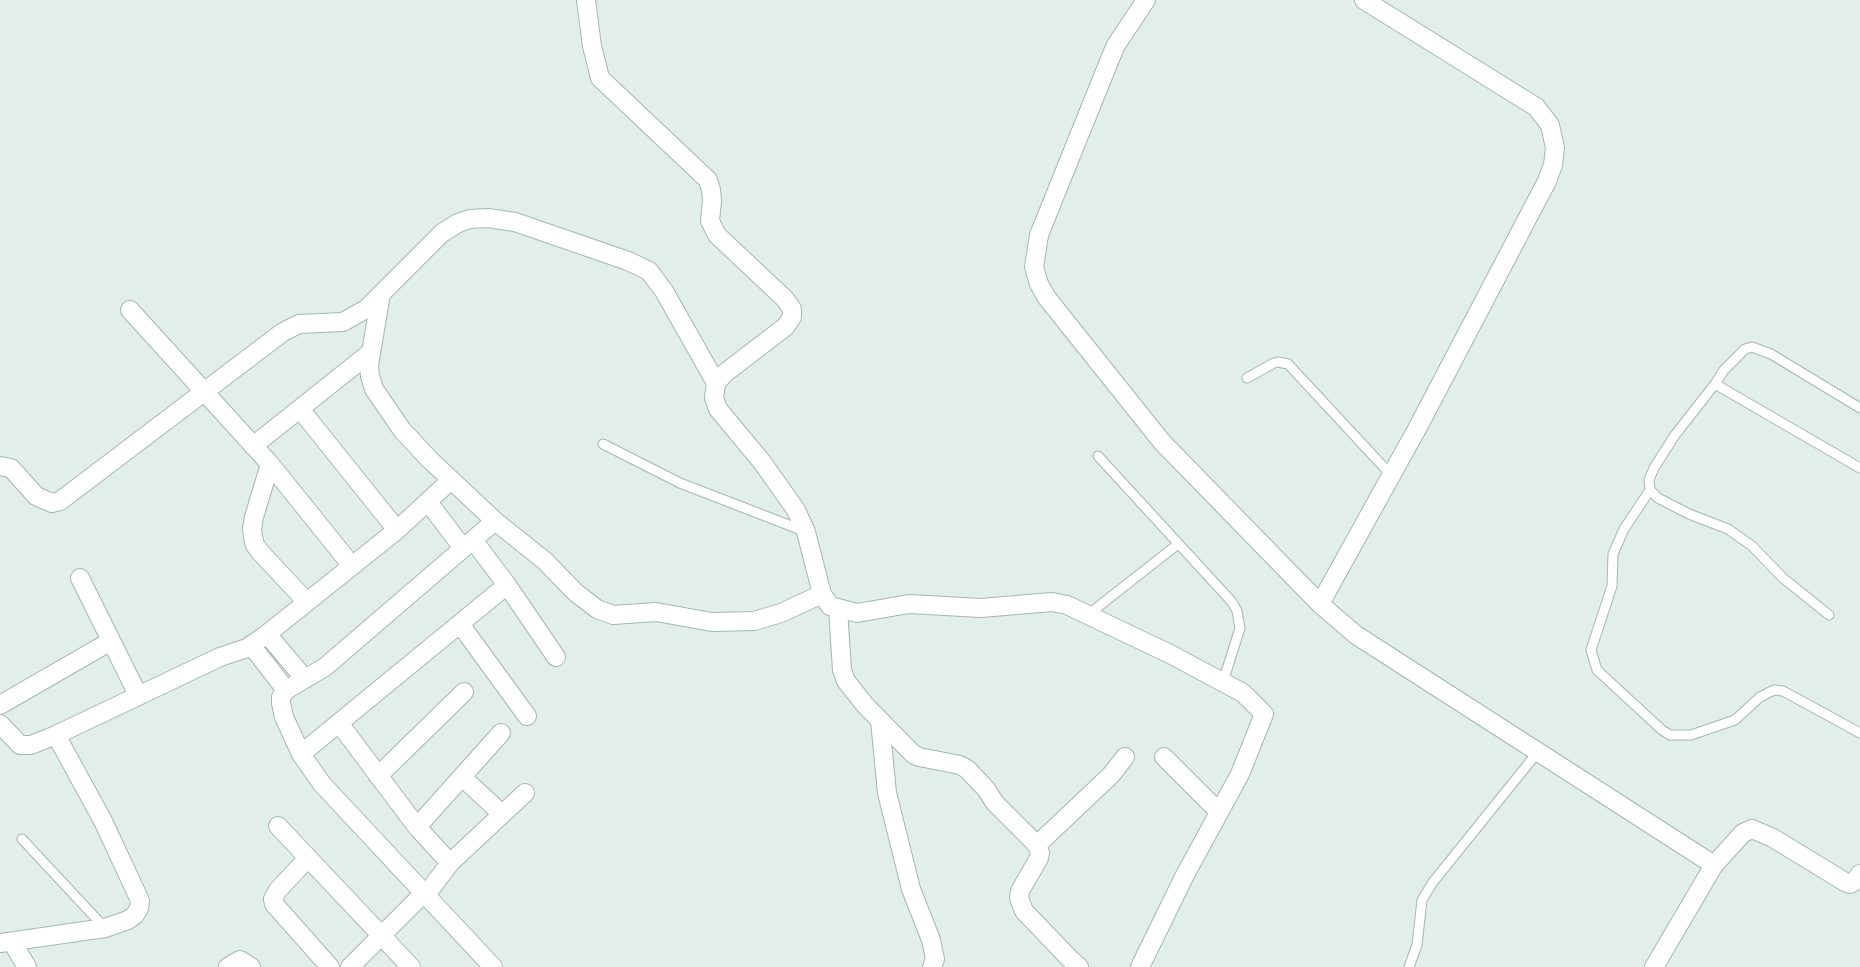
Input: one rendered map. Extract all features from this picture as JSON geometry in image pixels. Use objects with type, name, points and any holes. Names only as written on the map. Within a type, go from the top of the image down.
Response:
[{"type":"street","points":[[586,0],[591,46],[600,78],[708,180],[712,201],[710,221],[717,235],[785,299],[792,309],[792,317],[785,327],[725,373],[716,383],[714,398],[718,409],[762,462],[796,510],[806,532],[822,594],[830,606],[857,613],[909,604],[981,608],[1052,602],[1067,604],[1243,693],[1264,714],[1240,774],[1185,875],[1140,967]]},
{"type":"street","points":[[1146,0],[1110,58],[1039,235],[1034,267],[1039,284],[1047,298],[1162,442],[1320,604],[1356,635],[1714,866]]},
{"type":"street","points":[[1320,604],[1392,477],[1547,181],[1553,165],[1555,148],[1550,125],[1536,107],[1364,0]]},
{"type":"street","points":[[0,466],[11,468],[36,496],[52,503],[60,501],[291,327],[310,322],[343,322],[366,309],[442,233],[470,219],[488,218],[514,222],[628,261],[649,272],[664,291],[716,383]]},
{"type":"street","points":[[381,294],[369,365],[374,389],[402,430],[429,459],[495,521],[545,561],[588,603],[613,615],[656,612],[712,622],[754,621],[781,614],[822,594]]},
{"type":"street","points":[[130,310],[270,464],[352,566]]},
{"type":"street","points":[[253,446],[371,352]]},
{"type":"street","points":[[300,409],[397,530]]},
{"type":"street","points":[[270,464],[254,517],[252,529],[255,545],[307,602]]},
{"type":"street","points":[[0,724],[15,742],[24,746],[56,735],[219,657],[249,647],[397,530],[451,480]]},
{"type":"street","points":[[428,502],[507,585],[556,657]]},
{"type":"street","points":[[493,967],[322,784],[301,754],[285,717],[281,697],[286,690],[325,666],[495,521]]},
{"type":"street","points":[[80,578],[138,695]]},
{"type":"street","points":[[301,754],[507,585]]},
{"type":"street","points":[[838,609],[839,650],[846,681],[903,745],[919,757],[952,763],[967,769],[986,789],[995,803],[1037,845],[1039,858],[1020,891],[1021,905],[1079,967]]},
{"type":"street","points":[[460,624],[527,716]]},
{"type":"street","points":[[267,634],[305,679]]},
{"type":"street","points":[[0,705],[111,641]]},
{"type":"street","points":[[249,647],[286,690]]},
{"type":"street","points":[[378,776],[464,692]]},
{"type":"street","points":[[880,721],[887,793],[911,889],[931,940],[935,958],[932,967]]},
{"type":"street","points":[[339,723],[417,827],[450,863]]},
{"type":"street","points":[[417,827],[501,733]]},
{"type":"street","points":[[6,943],[105,928],[129,920],[135,915],[140,901],[103,821],[56,735]]},
{"type":"street","points":[[1164,757],[1219,812]]},
{"type":"street","points":[[1037,845],[1111,775],[1125,758]]},
{"type":"street","points":[[462,777],[501,814]]},
{"type":"street","points":[[350,967],[425,894],[450,863],[525,793]]},
{"type":"street","points":[[278,826],[411,967]]},
{"type":"street","points":[[1654,967],[1714,866],[1743,833],[1752,829],[1773,838],[1850,884],[1860,874]]},
{"type":"street","points":[[308,858],[278,890],[273,899],[274,904],[330,967]]},
{"type":"street","points":[[6,943],[27,967]]},
{"type":"street","points":[[228,967],[240,960],[250,967]]},
{"type":"lane","points":[[1829,615],[1784,578],[1752,546],[1728,529],[1689,514],[1658,498],[1650,490],[1649,480],[1675,435],[1725,370],[1745,349],[1752,347],[1771,354],[1860,408]]},
{"type":"lane","points":[[1247,378],[1274,363],[1288,364],[1392,477]]},
{"type":"lane","points":[[1715,384],[1860,468]]},
{"type":"lane","points":[[603,444],[680,483],[806,532]]},
{"type":"lane","points":[[1098,456],[1232,602],[1240,619],[1240,628],[1223,682]]},
{"type":"lane","points":[[1650,490],[1624,529],[1613,555],[1612,586],[1590,650],[1597,670],[1670,735],[1691,735],[1728,723],[1747,711],[1760,697],[1774,690],[1782,691],[1860,733]]},
{"type":"lane","points":[[1089,614],[1178,544]]},
{"type":"lane","points":[[1409,967],[1417,945],[1422,900],[1433,882],[1537,753]]},
{"type":"lane","points":[[22,839],[105,928]]}]
